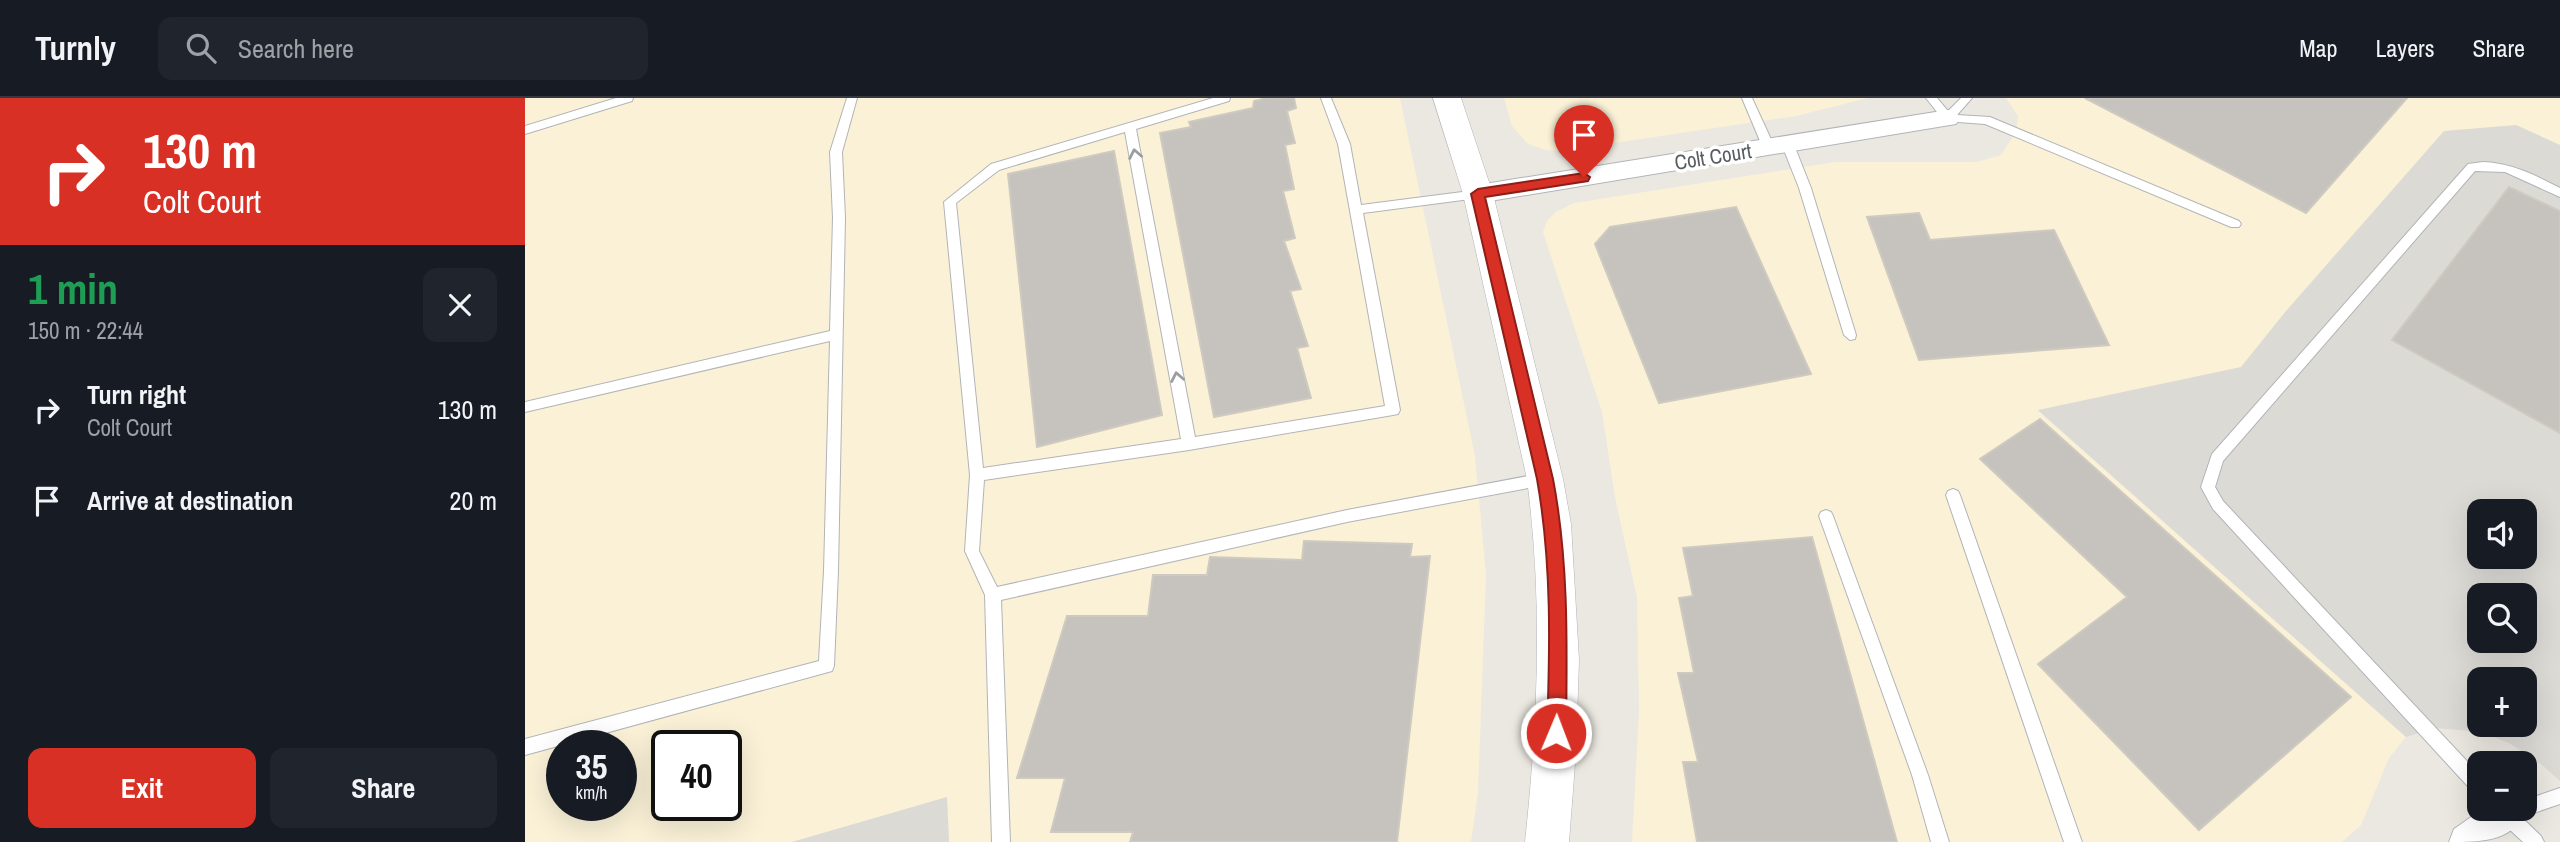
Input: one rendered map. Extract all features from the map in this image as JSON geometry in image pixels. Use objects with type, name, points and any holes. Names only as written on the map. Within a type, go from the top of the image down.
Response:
[{"type":"street","points":[[1447,98],[1478,194],[1545,479],[1553,524],[1559,625],[1556,760],[1547,842]]},
{"type":"street","name":"Colt Court","points":[[1478,194],[1948,118]]},
{"type":"street","points":[[2467,842],[2498,821]]},
{"type":"lane","points":[[525,130],[628,98]]},
{"type":"lane","points":[[525,747],[826,666],[839,218],[836,152],[852,98]]},
{"type":"lane","points":[[1001,842],[993,595],[972,551],[977,475],[950,202],[995,167],[1225,98]]},
{"type":"lane","points":[[977,475],[1393,410],[1344,144],[1326,98]]},
{"type":"lane","points":[[1747,98],[1805,188],[1850,335]]},
{"type":"lane","points":[[1931,98],[1948,118],[1986,120],[2235,224]]},
{"type":"lane","points":[[1948,118],[1967,98]]},
{"type":"lane","points":[[1129,127],[1189,444]]},
{"type":"lane","points":[[2467,773],[2218,505],[2208,487],[2217,458],[2472,167],[2484,164],[2522,174],[2560,193]]},
{"type":"lane","points":[[1356,210],[1478,194]]},
{"type":"lane","points":[[525,407],[836,335]]},
{"type":"lane","points":[[993,595],[1347,516],[1545,479]]},
{"type":"lane","points":[[1953,495],[2073,842]]},
{"type":"lane","points":[[1826,516],[1920,775],[1940,842]]},
{"type":"lane","points":[[2537,803],[2560,796]]},
{"type":"lane","points":[[2521,821],[2535,842]]},
{"type":"shaded area","points":[[525,98],[1400,98],[1475,456],[1486,575],[1478,793],[1471,842],[949,842],[947,797],[792,842],[525,842]]},
{"type":"shaded area","points":[[1504,98],[1868,98],[1796,116],[1560,151],[1545,150],[1528,144],[1512,126]]},
{"type":"shaded area","points":[[2006,98],[2560,98],[2560,145],[2516,125],[2286,311],[2241,368],[2038,411],[2406,737],[2389,758],[2361,825],[2342,842],[1632,842],[1639,713],[1637,598],[1615,497],[1602,412],[1543,232],[1547,221],[1556,212],[1574,203],[1835,162],[1977,162],[2001,155],[2016,132],[2018,116]]},
{"type":"shaded area","points":[[2516,125],[2560,145],[2560,781],[2537,762],[2537,751],[2521,751],[2494,737],[2537,737],[2537,667],[2467,667],[2467,731],[2435,728],[2406,737],[2038,410],[2241,367],[2286,311],[2444,131]]},
{"type":"shaded area","points":[[947,797],[949,842],[792,842]]},
{"type":"building","points":[[1294,98],[1296,108],[1287,111],[1295,143],[1285,145],[1294,189],[1283,191],[1295,238],[1284,241],[1301,289],[1290,291],[1308,346],[1297,348],[1311,398],[1214,417],[1160,133],[1191,127],[1189,122],[1253,108],[1254,101]]},
{"type":"building","points":[[2085,98],[2407,98],[2306,213]]},
{"type":"building","points":[[1114,151],[1162,415],[1037,447],[1008,174]]},
{"type":"building","points":[[2509,187],[2560,211],[2560,433],[2392,340]]},
{"type":"building","points":[[1736,207],[1811,374],[1659,403],[1595,244],[1610,227]]},
{"type":"building","points":[[1919,213],[1930,240],[2054,230],[2109,345],[1919,360],[1867,217]]},
{"type":"building","points":[[2040,419],[2351,697],[2199,830],[2038,664],[2127,597],[1980,459]]},
{"type":"building","points":[[1812,537],[1897,842],[1697,842],[1683,762],[1698,762],[1678,673],[1694,673],[1679,598],[1693,596],[1683,548]]},
{"type":"building","points":[[1304,541],[1412,544],[1410,557],[1430,556],[1397,842],[1130,842],[1133,832],[1051,832],[1065,778],[1017,778],[1067,616],[1148,616],[1153,575],[1207,575],[1210,557],[1302,560]]},
{"type":"route","points":[[1556,733],[1559,625],[1553,524],[1545,479],[1478,194],[1584,177]]}]
